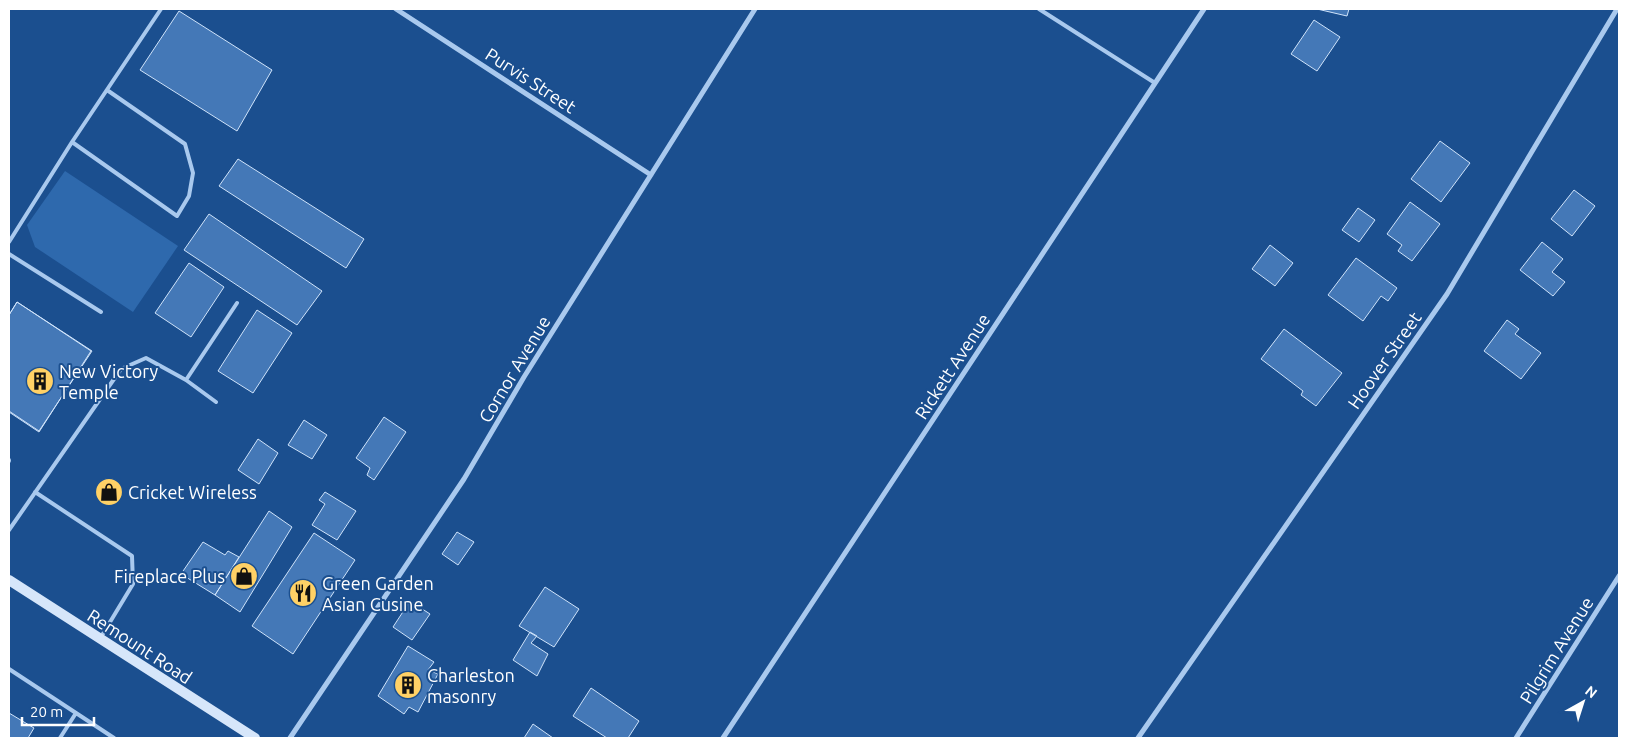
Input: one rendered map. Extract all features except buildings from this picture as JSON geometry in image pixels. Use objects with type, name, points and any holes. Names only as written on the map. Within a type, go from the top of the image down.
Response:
[{"type":"main road","name":"Remount Road","points":[[9,580],[255,738]]},
{"type":"street","name":"Purvis Street","points":[[396,9],[651,175]]},
{"type":"street","name":"Cornor Avenue","points":[[290,738],[464,479],[524,377],[756,9]]},
{"type":"street","name":"Rickett Avenue","points":[[723,738],[1204,9]]},
{"type":"street","name":"Hoover Street","points":[[1138,738],[1447,294],[1618,9]]},
{"type":"street","name":"Pilgrim Avenue","points":[[1516,738],[1619,576]]},
{"type":"lane","points":[[9,242],[72,142],[161,9]]},
{"type":"lane","points":[[1039,9],[1155,83]]},
{"type":"lane","points":[[72,142],[177,216],[189,196],[193,173],[185,144],[107,90]]},
{"type":"lane","points":[[9,254],[101,312]]},
{"type":"lane","points":[[186,380],[237,303]]},
{"type":"lane","points":[[9,530],[121,369],[146,358],[186,380],[216,402]]},
{"type":"lane","points":[[35,492],[132,556],[133,584],[100,639]]},
{"type":"lane","points":[[9,669],[114,738]]},
{"type":"lane","points":[[60,738],[76,714]]},
{"type":"shaded area","points":[[65,171],[178,246],[133,312],[35,247],[27,225]]},
{"type":"place","name":"New Victory Temple","points":[[40,381]]},
{"type":"place","name":"Cricket Wireless","points":[[109,492]]},
{"type":"place","name":"Fireplace Plus","points":[[244,576]]},
{"type":"place","name":"Green Garden Asian Cusine","points":[[303,593]]},
{"type":"place","name":"Charleston masonry","points":[[408,685]]}]
